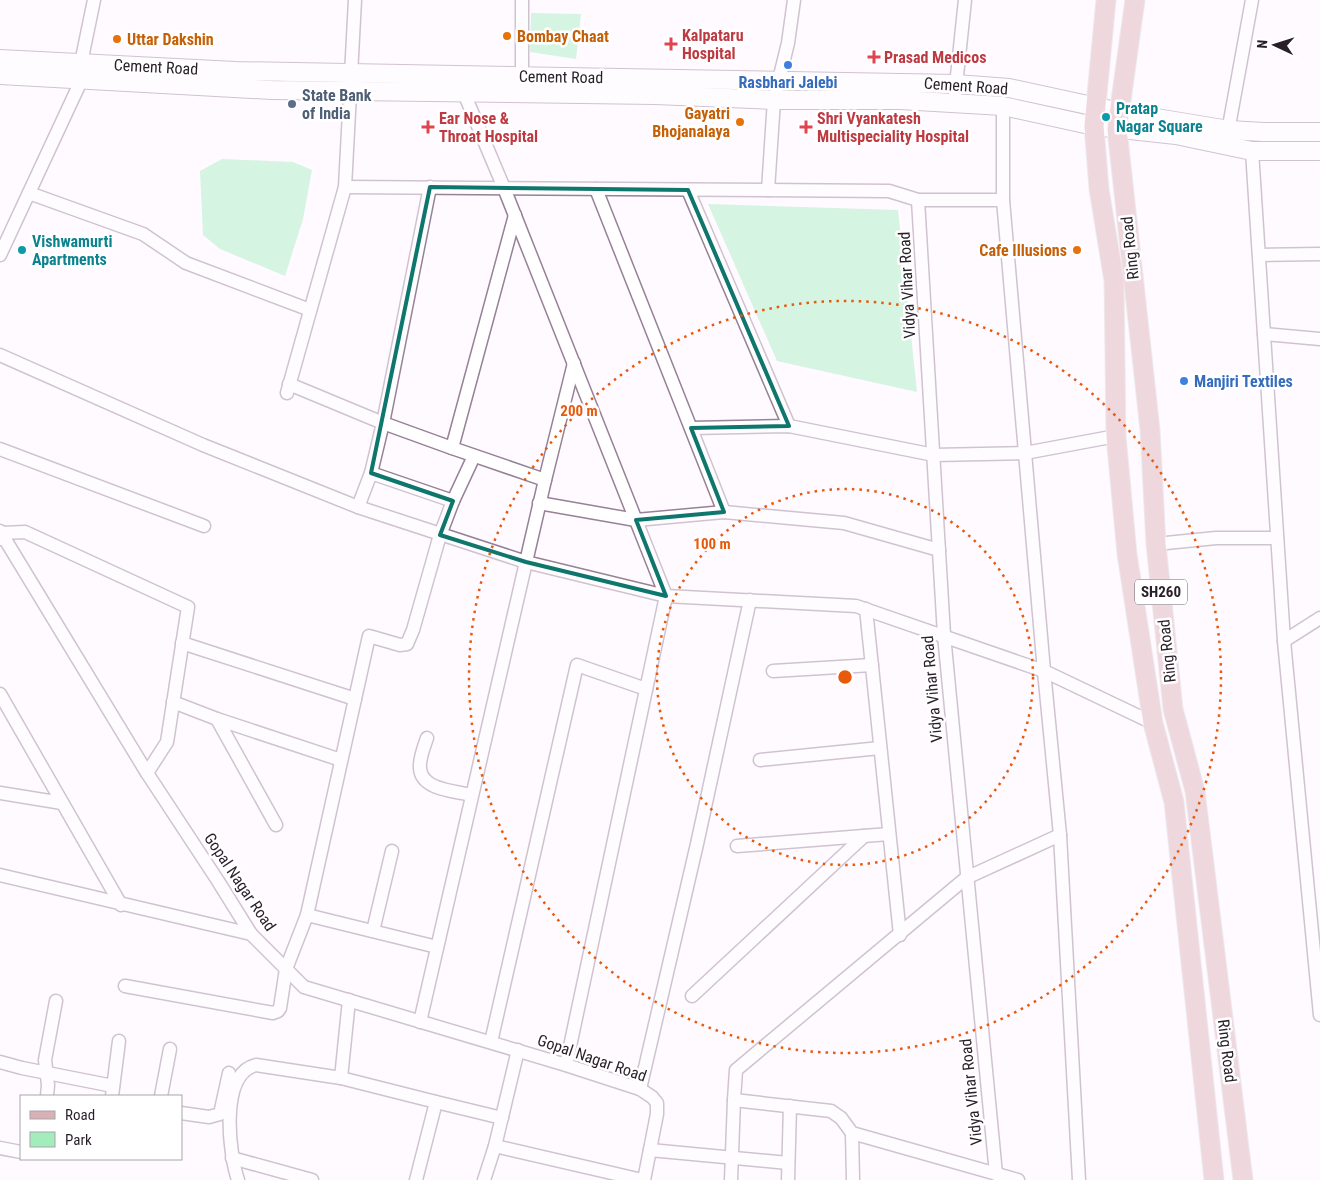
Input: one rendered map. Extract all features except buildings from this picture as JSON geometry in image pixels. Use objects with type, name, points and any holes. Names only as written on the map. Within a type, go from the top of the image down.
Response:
[{"type":"main road","name":"Ring Road","points":[[1106,0],[1094,126],[1099,190],[1114,281],[1116,436],[1127,554],[1153,723],[1174,802],[1214,1180]]},
{"type":"main road","name":"Ring Road","points":[[1134,0],[1118,120],[1150,430],[1156,544],[1173,710],[1195,790],[1243,1180]]},
{"type":"main road","name":"Cement Road","points":[[0,59],[235,71],[352,72],[419,76],[522,76],[956,84],[1009,88],[1095,106],[1118,120]]},
{"type":"main road","name":"Cement Road","points":[[0,75],[81,81],[272,90],[656,95],[774,100],[900,100],[1003,106],[1094,126],[1118,120]]},
{"type":"main road","points":[[1118,120],[1227,137],[1320,132]]},
{"type":"main road","points":[[1227,137],[1252,150],[1320,151]]},
{"type":"street","points":[[0,255],[81,81],[81,63],[94,0]]},
{"type":"street","points":[[355,0],[345,187],[288,389],[544,480]]},
{"type":"street","points":[[522,0],[522,76]]},
{"type":"street","points":[[768,190],[774,100],[788,43],[794,0]]},
{"type":"street","points":[[954,104],[965,0]]},
{"type":"street","points":[[1227,137],[1252,0]]},
{"type":"street","points":[[464,93],[515,215],[666,596],[566,1065]]},
{"type":"street","points":[[1003,106],[1003,200],[1060,835],[1079,1180]]},
{"type":"street","points":[[1252,150],[1284,641],[1320,1015]]},
{"type":"street","points":[[345,187],[889,191],[918,200],[1003,200]]},
{"type":"street","points":[[358,508],[371,473],[430,187]]},
{"type":"street","points":[[596,189],[724,512]]},
{"type":"street","points":[[688,190],[789,426]]},
{"type":"street","points":[[29,193],[143,234],[186,263],[310,310]]},
{"type":"street","name":"Vidya Vihar Road","points":[[918,200],[944,635],[996,1174]]},
{"type":"street","points":[[452,448],[515,215]]},
{"type":"street","points":[[1259,255],[1320,254]]},
{"type":"street","points":[[1264,334],[1320,339]]},
{"type":"street","points":[[0,356],[203,446],[358,508],[526,562],[666,596],[856,606],[1044,671],[1153,723]]},
{"type":"street","points":[[420,1022],[544,480],[574,363]]},
{"type":"street","points":[[691,428],[789,426],[934,455],[1025,453],[1116,436]]},
{"type":"street","points":[[0,449],[204,526]]},
{"type":"street","points":[[126,986],[273,1013],[280,1008],[286,969],[307,915],[370,636],[400,645],[406,644],[413,630],[440,534],[474,456]]},
{"type":"street","points":[[371,473],[453,501]]},
{"type":"street","points":[[539,503],[636,520],[724,512],[844,523],[939,550]]},
{"type":"street","points":[[1,536],[25,532],[188,607],[167,742],[147,773]]},
{"type":"street","name":"Gopal Nagar Road","points":[[1,536],[147,773],[251,934],[304,987],[518,1050],[640,1089],[657,1102],[658,1114],[643,1180]]},
{"type":"street","points":[[1156,544],[1216,538],[1277,538]]},
{"type":"street","points":[[640,1089],[697,844],[750,600]]},
{"type":"street","points":[[866,609],[900,935]]},
{"type":"street","points":[[1284,641],[1320,618]]},
{"type":"street","points":[[182,643],[356,699]]},
{"type":"street","points":[[491,1042],[576,665],[646,689]]},
{"type":"street","points":[[773,672],[872,665]]},
{"type":"street","points":[[0,694],[121,905]]},
{"type":"street","points":[[173,702],[217,719],[341,760]]},
{"type":"street","points":[[217,719],[276,826]]},
{"type":"street","points":[[426,738],[420,768],[423,777],[431,785],[471,795]]},
{"type":"street","points":[[760,760],[880,748]]},
{"type":"street","points":[[0,793],[62,803]]},
{"type":"street","points":[[737,846],[889,834]]},
{"type":"street","points":[[731,1180],[736,1070],[966,878],[1060,835]]},
{"type":"street","points":[[692,996],[864,836]]},
{"type":"street","points":[[373,931],[392,851]]},
{"type":"street","points":[[0,875],[121,905],[251,934]]},
{"type":"street","points":[[307,915],[437,947]]},
{"type":"street","points":[[341,1078],[349,1000]]},
{"type":"street","points":[[47,1095],[45,1060],[56,1001]]},
{"type":"street","points":[[0,1062],[47,1072],[112,1091],[118,1041]]},
{"type":"street","points":[[161,1095],[170,1050]]},
{"type":"street","points":[[484,1180],[495,1146],[518,1050]]},
{"type":"street","points":[[238,1180],[232,1158],[229,1131],[232,1097],[237,1081],[244,1070],[256,1065],[341,1078],[502,1118]]},
{"type":"street","points":[[182,1113],[209,1117],[220,1114],[229,1073]]},
{"type":"street","points":[[734,1100],[831,1111],[841,1118],[852,1133],[853,1180]]},
{"type":"street","points":[[416,1180],[436,1102]]},
{"type":"street","points":[[788,1180],[790,1106]]},
{"type":"street","points":[[852,1133],[1018,1180]]},
{"type":"street","points":[[495,1146],[643,1180]]},
{"type":"street","points":[[0,1148],[20,1152]]},
{"type":"street","points":[[650,1150],[788,1163]]},
{"type":"street","points":[[232,1158],[312,1180]]},
{"type":"highlighted area","points":[[430,187],[688,190],[789,426],[691,428],[724,512],[636,520],[666,596],[526,562],[440,535],[453,501],[371,473]]},
{"type":"green space","points":[[531,13],[581,14],[576,59],[530,52]]},
{"type":"green space","points":[[222,159],[293,162],[312,170],[303,219],[285,276],[220,249],[203,235],[200,171]]},
{"type":"green space","points":[[708,204],[898,210],[917,392],[777,361]]},
{"type":"place","name":"Bombay Chaat","points":[[507,36]]},
{"type":"place","name":"Uttar Dakshin","points":[[117,39]]},
{"type":"place","name":"Kalpataru Hospital","points":[[671,44]]},
{"type":"place","name":"Prasad Medicos","points":[[874,57]]},
{"type":"place","name":"Rasbhari Jalebi","points":[[788,65]]},
{"type":"place","name":"State Bank of India","points":[[292,104]]},
{"type":"place","name":"Pratap Nagar Square","points":[[1106,117]]},
{"type":"place","name":"Gayatri Bhojanalaya","points":[[740,122]]},
{"type":"place","name":"Ear Nose & Throat Hospital","points":[[428,127]]},
{"type":"place","name":"Shri Vyankatesh Multispeciality Hospital","points":[[806,127]]},
{"type":"place","name":"Vishwamurti Apartments","points":[[22,250]]},
{"type":"place","name":"Cafe Illusions","points":[[1077,250]]},
{"type":"place","name":"Manjiri Textiles","points":[[1184,381]]}]
